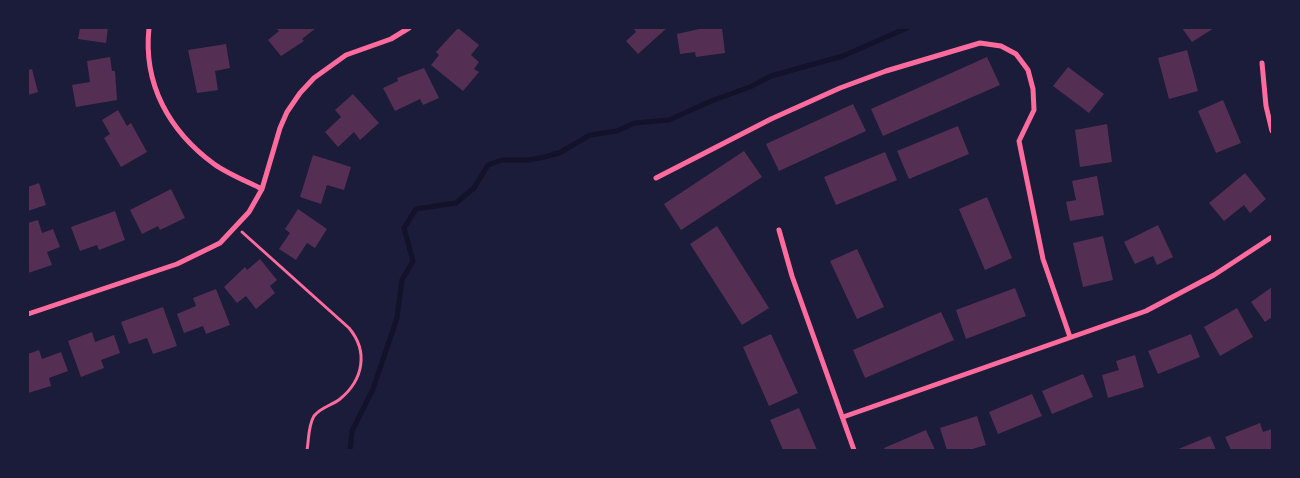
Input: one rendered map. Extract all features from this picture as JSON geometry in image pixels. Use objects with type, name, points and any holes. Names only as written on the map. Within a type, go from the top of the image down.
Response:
[{"type":"street","points":[[150,28],[148,60],[161,105],[172,124],[214,164],[262,189]]},
{"type":"street","points":[[28,314],[200,255],[220,243],[249,212],[262,189],[280,128],[287,112],[300,93],[314,78],[346,55],[391,39],[409,28]]},
{"type":"street","points":[[656,178],[771,119],[840,88],[886,71],[972,45],[980,43],[1001,46],[1016,54],[1028,70],[1033,89],[1034,110],[1019,141],[1043,258],[1070,337]]},
{"type":"street","points":[[1262,63],[1266,106],[1272,131]]},
{"type":"street","points":[[779,230],[792,276],[854,450]]},
{"type":"street","points":[[843,417],[1146,310],[1214,276],[1272,237]]},
{"type":"path","points":[[236,227],[349,328],[357,338],[362,353],[353,387],[338,401],[324,406],[314,417],[309,430],[307,450]]},
{"type":"building","points":[[80,28],[108,28],[106,43],[78,39]]},
{"type":"building","points":[[276,28],[316,28],[302,39],[304,41],[281,56],[268,40],[279,31]]},
{"type":"building","points":[[458,28],[479,45],[471,55],[479,62],[474,69],[479,72],[463,91],[431,65],[439,55],[436,52]]},
{"type":"building","points":[[633,28],[667,28],[638,54],[626,41],[636,32]]},
{"type":"building","points":[[704,28],[722,28],[725,53],[696,57],[695,52],[680,54],[677,34]]},
{"type":"building","points":[[1182,28],[1214,28],[1192,42]]},
{"type":"building","points":[[226,44],[230,68],[215,71],[218,90],[197,93],[188,50]]},
{"type":"building","points":[[1187,50],[1198,91],[1169,99],[1158,58]]},
{"type":"building","points":[[110,57],[112,71],[115,71],[117,100],[76,107],[72,85],[90,82],[87,61]]},
{"type":"building","points":[[987,57],[1000,85],[883,136],[871,109]]},
{"type":"building","points":[[1068,67],[1104,94],[1089,113],[1053,86]]},
{"type":"building","points":[[424,68],[439,98],[423,105],[420,99],[395,111],[383,88],[398,81],[397,78]]},
{"type":"building","points":[[32,69],[38,92],[28,95],[28,70]]},
{"type":"building","points":[[353,94],[379,123],[360,140],[354,132],[338,147],[325,132],[341,117],[335,110]]},
{"type":"building","points":[[1223,100],[1241,143],[1216,153],[1198,111]]},
{"type":"building","points":[[853,104],[866,131],[779,171],[766,144]]},
{"type":"building","points":[[118,110],[127,126],[131,123],[147,152],[121,167],[104,138],[110,134],[102,120]]},
{"type":"building","points":[[1107,124],[1112,162],[1080,167],[1075,130]]},
{"type":"building","points":[[958,126],[969,154],[909,179],[897,151]]},
{"type":"building","points":[[744,151],[762,177],[681,230],[664,204]]},
{"type":"building","points":[[885,152],[897,180],[836,205],[824,177]]},
{"type":"building","points":[[313,155],[351,167],[344,190],[327,185],[321,204],[300,197]]},
{"type":"building","points":[[1245,173],[1266,199],[1250,213],[1244,205],[1224,221],[1209,203]]},
{"type":"building","points":[[1097,176],[1104,215],[1070,221],[1066,202],[1076,200],[1072,181]]},
{"type":"building","points":[[39,183],[46,205],[28,211],[28,187]]},
{"type":"building","points":[[171,189],[185,218],[160,230],[158,226],[142,234],[130,210]]},
{"type":"building","points":[[987,197],[1012,258],[985,270],[959,209]]},
{"type":"building","points":[[298,209],[327,229],[315,248],[307,243],[296,260],[279,249],[290,233],[285,229]]},
{"type":"building","points":[[115,211],[125,240],[99,250],[97,245],[80,251],[71,227]]},
{"type":"building","points":[[38,220],[42,233],[53,229],[60,247],[47,252],[52,265],[28,273],[28,223]]},
{"type":"building","points":[[1158,225],[1173,257],[1157,265],[1153,256],[1135,264],[1124,242]]},
{"type":"building","points":[[717,226],[769,308],[742,325],[690,244]]},
{"type":"building","points":[[1103,236],[1113,280],[1083,287],[1073,243]]},
{"type":"building","points":[[857,249],[884,307],[857,319],[830,261]]},
{"type":"building","points":[[260,259],[277,280],[270,286],[275,293],[256,309],[246,296],[237,303],[224,287],[245,267],[247,270]]},
{"type":"building","points":[[1272,287],[1272,317],[1265,322],[1251,302]]},
{"type":"building","points":[[1015,288],[1026,316],[966,339],[956,310]]},
{"type":"building","points":[[216,289],[230,325],[206,334],[203,326],[184,333],[177,314],[196,306],[193,298]]},
{"type":"building","points":[[163,307],[177,346],[153,354],[147,338],[129,344],[121,322]]},
{"type":"building","points":[[1237,308],[1253,337],[1220,356],[1204,327]]},
{"type":"building","points":[[941,312],[954,340],[865,378],[853,350]]},
{"type":"building","points":[[92,332],[95,342],[114,335],[120,353],[101,360],[104,368],[81,377],[68,341]]},
{"type":"building","points":[[771,334],[798,393],[769,406],[743,347]]},
{"type":"building","points":[[1191,334],[1200,357],[1158,374],[1148,351]]},
{"type":"building","points":[[39,350],[42,359],[61,352],[68,371],[49,378],[51,386],[28,393],[28,354]]},
{"type":"building","points":[[1135,355],[1144,387],[1108,398],[1102,375],[1119,370],[1116,361]]},
{"type":"building","points":[[1083,374],[1093,397],[1052,414],[1042,391]]},
{"type":"building","points":[[1032,394],[1042,416],[998,434],[989,412]]},
{"type":"building","points":[[799,408],[817,450],[783,450],[770,420]]},
{"type":"building","points":[[977,416],[986,445],[969,450],[947,450],[940,428]]},
{"type":"building","points":[[1260,423],[1263,432],[1272,429],[1272,450],[1231,450],[1225,437]]},
{"type":"building","points":[[926,430],[935,450],[885,450],[884,448]]},
{"type":"building","points":[[1210,436],[1216,450],[1176,450]]},
{"type":"waterway","points":[[350,450],[352,431],[373,389],[397,318],[402,280],[413,261],[404,228],[416,209],[456,203],[474,188],[488,165],[502,160],[528,160],[544,157],[559,153],[590,135],[617,131],[635,123],[669,120],[711,101],[750,87],[771,76],[843,56],[907,28]]}]
